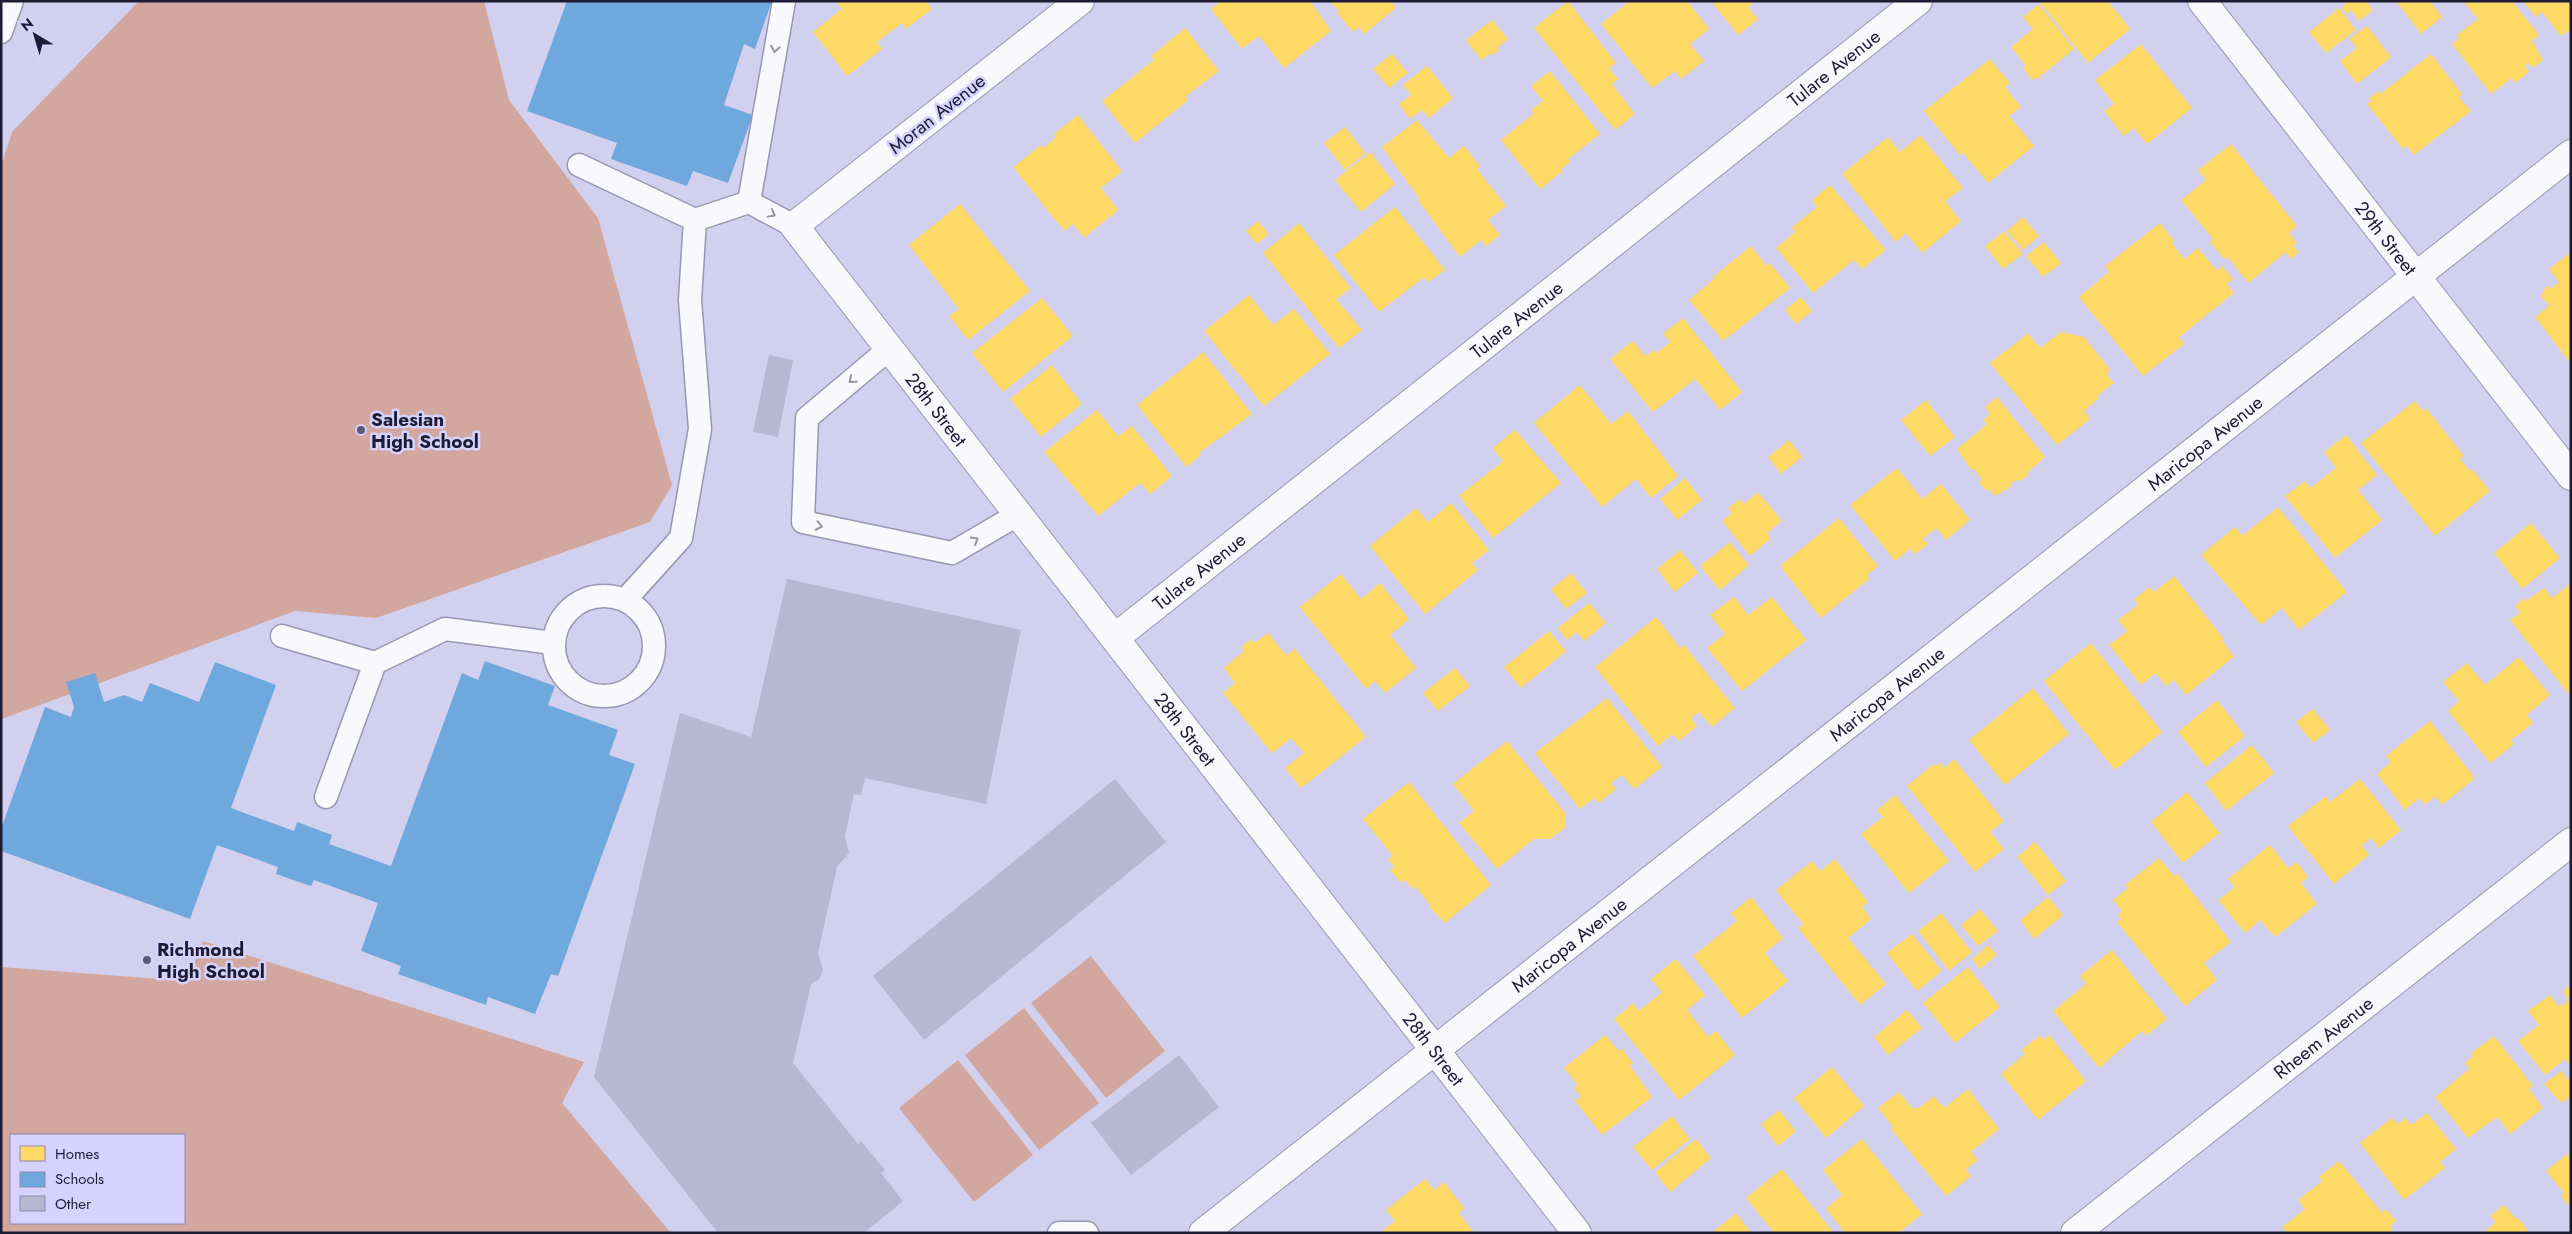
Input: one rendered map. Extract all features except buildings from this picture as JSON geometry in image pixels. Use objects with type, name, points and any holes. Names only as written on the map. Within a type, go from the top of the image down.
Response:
[{"type":"street","name":"Moran Avenue","points":[[794,226],[1080,1]]},
{"type":"street","name":"Tulare Avenue","points":[[1116,637],[1918,1]]},
{"type":"street","name":"29th Street","points":[[2202,1],[2571,476]]},
{"type":"street","name":"Maricopa Avenue","points":[[1203,1233],[2571,154]]},
{"type":"street","name":"28th Street","points":[[794,226],[1116,637],[1577,1233]]},
{"type":"street","name":"Rheem Avenue","points":[[2074,1233],[2571,842]]},
{"type":"lane","points":[[1,32],[12,1]]},
{"type":"lane","points":[[749,202],[784,1]]},
{"type":"lane","points":[[579,165],[695,220],[749,202],[794,226]]},
{"type":"lane","points":[[625,600],[681,538],[700,430],[690,300],[695,220]]},
{"type":"lane","points":[[890,349],[807,418],[803,522],[952,554],[1019,514]]},
{"type":"lane","points":[[606,595],[625,600],[642,612],[652,628],[654,648],[650,668],[638,684],[621,694],[601,696],[582,692],[566,680],[556,663],[553,643],[558,625],[570,609],[587,598],[606,595]]},
{"type":"lane","points":[[282,636],[375,662],[445,629],[553,643]]},
{"type":"lane","points":[[326,796],[375,662]]},
{"type":"lane","points":[[1058,1233],[1087,1233]]},
{"type":"shaded area","points":[[139,1],[484,1],[509,100],[598,218],[672,485],[650,522],[376,618],[295,611],[2,719],[1,166],[12,132]]},
{"type":"shaded area","name":"Richmond High School","points":[[203,941],[584,1062],[562,1103],[671,1233],[1,1233],[1,967],[187,981]]},
{"type":"shaded area","points":[[1091,956],[1165,1051],[1106,1098],[1031,1003]]},
{"type":"shaded area","points":[[1024,1008],[1099,1103],[1039,1150],[965,1055]]},
{"type":"shaded area","points":[[958,1060],[1033,1155],[974,1202],[899,1108]]},
{"type":"place","name":"Salesian High School","points":[[361,430]]},
{"type":"place","name":"Richmond High School","points":[[147,960]]}]
